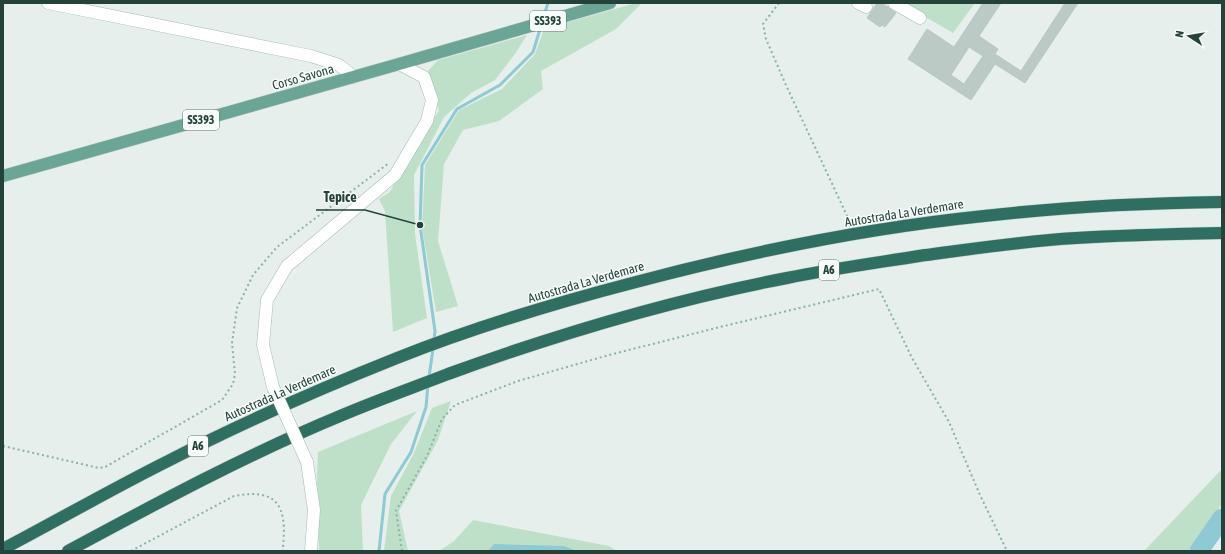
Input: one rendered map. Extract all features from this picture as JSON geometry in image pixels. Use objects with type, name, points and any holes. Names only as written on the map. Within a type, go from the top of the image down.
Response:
[{"type":"highway","name":"Autostrada La Verdemare","points":[[3,549],[168,461],[252,420],[331,385],[400,356],[531,311],[604,290],[752,254],[910,225],[982,216],[1077,207],[1222,202]]},
{"type":"highway","name":"A6","points":[[68,551],[181,490],[269,447],[341,415],[496,356],[561,335],[644,312],[784,278],[858,265],[968,249],[1065,239],[1156,234],[1222,233]]},
{"type":"main road","name":"Corso Savona","points":[[3,176],[610,3]]},
{"type":"street","points":[[48,3],[311,56],[339,65],[354,77]]},
{"type":"street","points":[[894,3],[920,18]]},
{"type":"street","points":[[311,551],[314,510],[307,462],[273,388],[263,345],[267,300],[288,266],[395,175],[426,121],[432,100],[424,77],[399,64]]},
{"type":"path","points":[[779,3],[763,24],[766,39],[849,220]]},
{"type":"path","points":[[3,446],[99,468],[105,467],[222,400],[233,384],[235,374],[232,343],[237,308],[252,275],[277,247],[394,158]]},
{"type":"path","points":[[402,551],[396,510],[427,456],[442,419],[455,405],[518,381],[609,355],[879,289],[912,358],[949,422],[1006,551]]},
{"type":"path","points":[[131,551],[234,496],[251,493],[268,496],[280,505],[284,520],[283,551]]},
{"type":"green space","points":[[636,3],[642,3],[616,29],[541,71],[543,89],[499,121],[463,130],[444,164],[438,241],[458,306],[436,312],[422,227],[425,165],[459,110],[502,89],[535,54],[544,29]]},
{"type":"green space","points":[[902,3],[975,3],[953,33]]},
{"type":"green space","points":[[527,35],[515,54],[495,80],[471,93],[444,117],[414,175],[415,234],[427,318],[393,332],[385,211],[379,199],[390,192],[418,141],[439,111],[428,71],[438,60]]},
{"type":"green space","points":[[451,401],[438,440],[399,511],[408,551],[384,551],[391,496],[414,453],[432,408]]},
{"type":"green space","points":[[417,411],[391,444],[361,505],[363,551],[319,551],[317,476],[318,452]]},
{"type":"green space","points":[[1222,469],[1222,504],[1188,551],[1144,551]]},
{"type":"green space","points":[[473,520],[609,546],[617,551],[439,551],[454,541]]},
{"type":"water","points":[[494,544],[564,546],[577,551],[488,551]]},
{"type":"building","points":[[877,3],[882,3],[896,13],[885,27],[882,25],[880,27],[867,18]]},
{"type":"building","points":[[983,3],[1001,3],[979,36],[998,49],[995,54],[1021,71],[1065,3],[1078,3],[1025,83],[995,64],[971,100],[908,59],[927,29],[954,47]],"holes":[[[969,47],[983,56],[964,84],[951,75]]]},
{"type":"waterway","points":[[543,18],[548,3]]},
{"type":"waterway","points":[[434,341],[435,331],[420,225],[422,165],[457,109],[500,85],[533,52],[541,26]]},
{"type":"waterway","points":[[429,377],[433,349]]},
{"type":"waterway","points":[[379,551],[385,494],[411,452],[426,407],[428,384]]},
{"type":"waterway","points":[[1199,551],[1222,518]]},
{"type":"place","name":"Tepice","points":[[420,225]]}]
